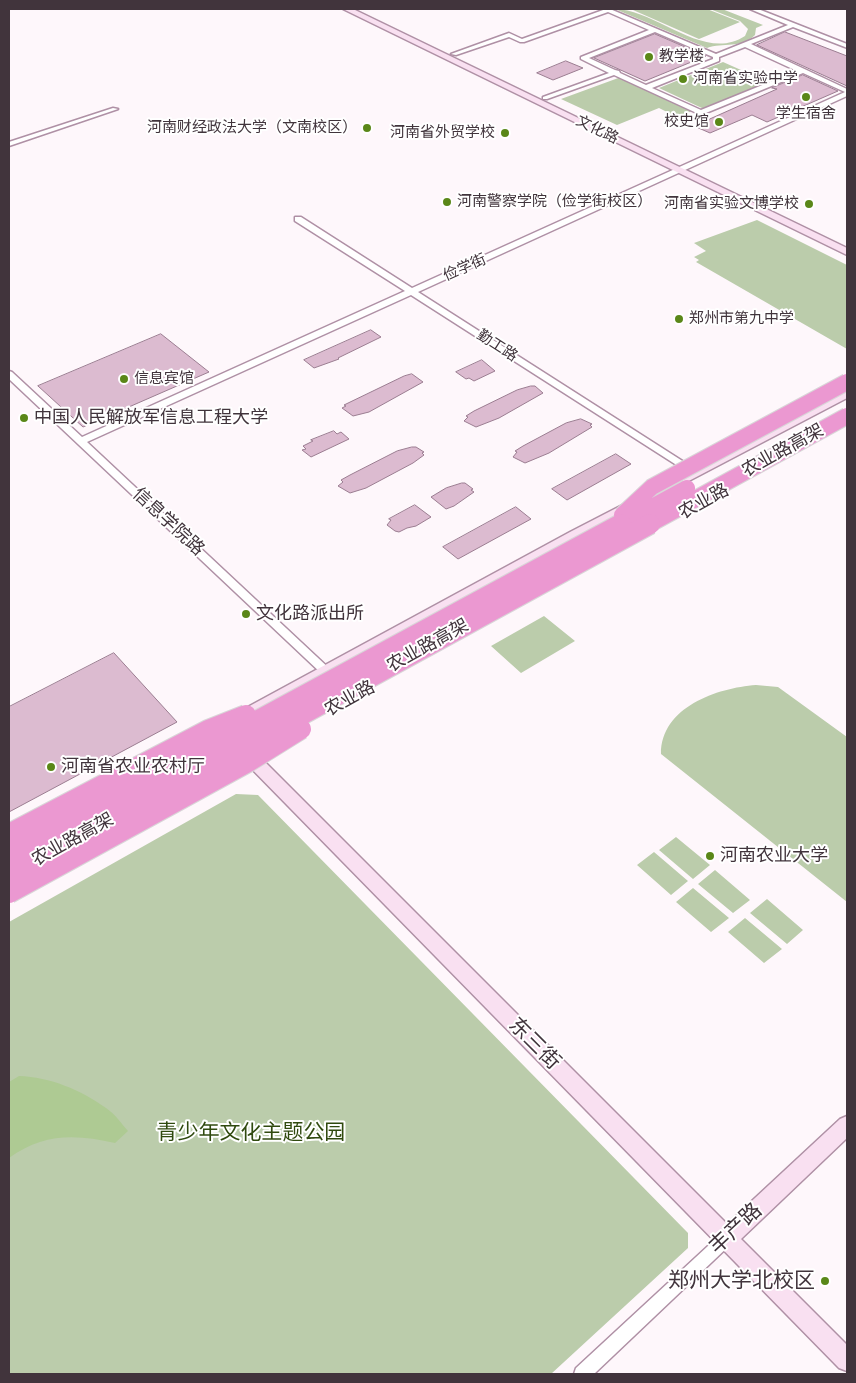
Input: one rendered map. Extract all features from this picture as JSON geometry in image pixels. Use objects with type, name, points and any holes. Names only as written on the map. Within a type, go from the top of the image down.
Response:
[{"type":"highway","points":[[599,536],[652,487],[847,382]]},
{"type":"highway","name":"农业路高架","points":[[9,855],[323,679],[599,536],[847,401]]},
{"type":"highway","name":"农业路高架","points":[[9,876],[847,416]]},
{"type":"highway","points":[[632,535],[692,518],[847,430]]},
{"type":"highway","points":[[9,834],[208,730],[323,679]]},
{"type":"highway","points":[[9,893],[248,762],[302,728],[344,692]]},
{"type":"street","name":"文化路","points":[[347,9],[847,244]]},
{"type":"street","name":"文化路","points":[[360,9],[545,98],[847,252]]},
{"type":"street","points":[[757,9],[847,46]]},
{"type":"street","points":[[454,54],[509,35],[522,41],[608,10],[716,56],[793,25]]},
{"type":"street","points":[[655,30],[583,58],[617,72],[701,114],[802,71]]},
{"type":"street","points":[[745,44],[801,68],[802,71],[847,92]]},
{"type":"street","points":[[648,87],[717,60],[716,56]]},
{"type":"street","points":[[545,98],[617,72]]},
{"type":"street","name":"俭学街","points":[[82,441],[684,169],[847,92]]},
{"type":"street","points":[[9,144],[115,109]]},
{"type":"street","name":"勤工路","points":[[298,219],[696,473]]},
{"type":"street","name":"信息学院路","points":[[9,374],[82,441],[323,679]]},
{"type":"street","name":"农业路","points":[[9,842],[221,728],[323,679],[575,535],[847,393]]},
{"type":"street","name":"农业路","points":[[9,886],[847,423]]},
{"type":"street","name":"东三街","points":[[221,728],[847,1360]]},
{"type":"street","name":"丰产路","points":[[582,1374],[847,1125]]},
{"type":"green space","points":[[615,9],[631,11],[680,33],[713,43],[729,43],[745,36],[748,29],[740,21],[710,9],[722,9],[763,25],[756,28],[755,35],[744,42],[707,48]]},
{"type":"green space","points":[[707,9],[740,22],[699,39],[633,10]]},
{"type":"green space","points":[[723,62],[768,82],[704,109],[659,88]]},
{"type":"green space","points":[[621,77],[692,111],[677,117],[659,108],[617,125],[561,99]]},
{"type":"green space","points":[[757,220],[847,265],[847,349],[696,262],[699,260],[694,257],[706,251],[694,243]]},
{"type":"green space","points":[[544,616],[575,641],[521,673],[491,646]]},
{"type":"green space","points":[[756,685],[778,687],[847,737],[847,902],[661,754],[663,738],[670,724],[681,712],[694,703],[725,690]]},
{"type":"green space","name":"青少年文化主题公园","points":[[236,794],[258,795],[688,1233],[688,1248],[551,1374],[9,1374],[9,922]]},
{"type":"green space","points":[[676,837],[710,865],[693,879],[659,850]]},
{"type":"green space","points":[[654,852],[688,881],[671,895],[637,865]]},
{"type":"green space","points":[[715,870],[750,900],[733,913],[698,884]]},
{"type":"green space","points":[[693,888],[729,918],[711,932],[676,902]]},
{"type":"green space","points":[[767,899],[803,930],[787,944],[750,913]]},
{"type":"green space","points":[[745,918],[782,949],[764,963],[728,932]]},
{"type":"shaded area","points":[[19,1076],[42,1079],[76,1090],[109,1110],[128,1131],[115,1143],[73,1137],[47,1140],[34,1144],[9,1158],[9,1082]]},
{"type":"building","points":[[785,32],[847,56],[847,86],[757,45]]},
{"type":"building","name":"教学楼","points":[[655,34],[706,56],[645,81],[594,58]]},
{"type":"building","points":[[566,61],[583,68],[553,80],[537,73]]},
{"type":"building","points":[[803,75],[838,91],[767,122],[752,115],[710,133],[694,126],[777,89],[772,88]]},
{"type":"building","points":[[371,330],[381,337],[339,359],[314,368],[304,360]]},
{"type":"building","name":"信息宾馆","points":[[161,334],[209,372],[83,427],[38,386]]},
{"type":"building","points":[[482,360],[495,371],[474,381],[469,378],[466,379],[456,372]]},
{"type":"building","points":[[412,374],[423,382],[369,412],[353,416],[342,408],[346,406],[344,405]]},
{"type":"building","points":[[535,386],[543,393],[499,418],[476,427],[464,421],[468,417],[466,416],[474,411],[517,390]]},
{"type":"building","points":[[581,419],[592,424],[590,425],[592,427],[549,453],[525,463],[513,457],[517,452],[515,451],[523,446],[566,423]]},
{"type":"building","points":[[334,431],[337,434],[341,432],[349,439],[311,457],[302,450],[306,449],[303,446],[313,441],[311,440]]},
{"type":"building","points":[[416,447],[424,452],[422,453],[424,455],[413,463],[366,488],[350,493],[338,486],[343,482],[341,480],[350,475],[397,451]]},
{"type":"building","points":[[616,454],[631,464],[567,500],[552,489]]},
{"type":"building","points":[[462,483],[473,489],[471,490],[474,492],[454,506],[446,509],[431,497],[446,488]]},
{"type":"building","points":[[415,505],[431,517],[416,526],[399,532],[387,525],[391,520],[389,519]]},
{"type":"building","points":[[516,507],[531,519],[458,559],[443,547]]},
{"type":"building","name":"河南省农业农村厅","points":[[114,653],[177,722],[9,812],[9,707]]},
{"type":"place","name":"教学楼","points":[[649,57]]},
{"type":"place","name":"河南省实验中学","points":[[683,79]]},
{"type":"place","name":"学生宿舍","points":[[806,97]]},
{"type":"place","name":"校史馆","points":[[719,122]]},
{"type":"place","name":"河南财经政法大学（文南校区）","points":[[367,128]]},
{"type":"place","name":"河南省外贸学校","points":[[505,133]]},
{"type":"place","name":"河南警察学院（俭学街校区）","points":[[447,202]]},
{"type":"place","name":"河南省实验文博学校","points":[[809,204]]},
{"type":"place","name":"郑州市第九中学","points":[[679,319]]},
{"type":"place","name":"信息宾馆","points":[[124,379]]},
{"type":"place","name":"中国人民解放军信息工程大学","points":[[24,418]]},
{"type":"place","name":"文化路派出所","points":[[246,614]]},
{"type":"place","name":"河南省农业农村厅","points":[[51,767]]},
{"type":"place","name":"河南农业大学","points":[[710,856]]},
{"type":"place","name":"郑州大学北校区","points":[[825,1281]]}]
